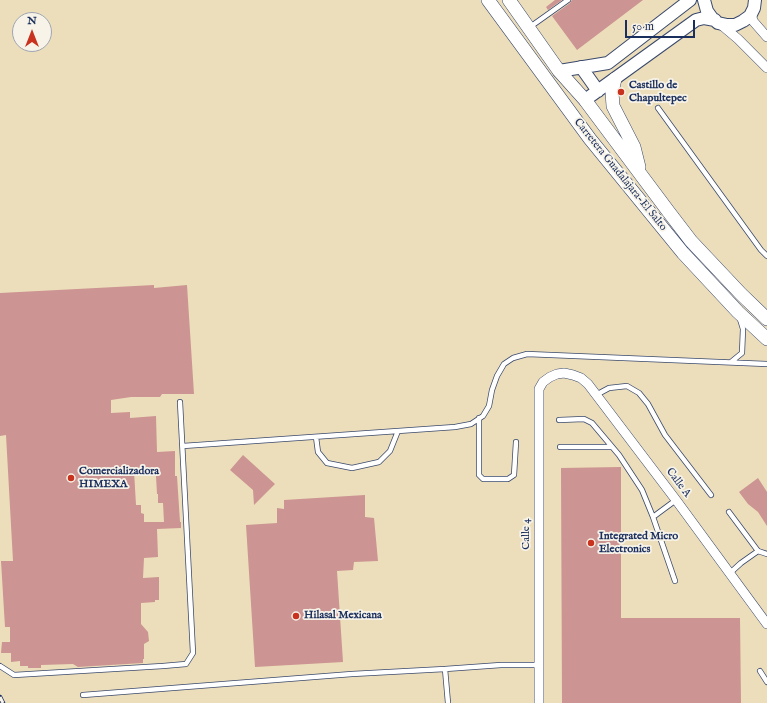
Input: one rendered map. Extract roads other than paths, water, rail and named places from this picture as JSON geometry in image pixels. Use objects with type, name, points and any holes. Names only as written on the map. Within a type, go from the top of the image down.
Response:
[{"type":"main road","name":"Carretera Guadalajara-El Salto","points":[[488,0],[590,140],[683,253],[738,312],[767,339]]},
{"type":"main road","name":"Carretera Guadalajara-El Salto","points":[[509,0],[560,70],[585,100],[692,241],[741,294],[767,319]]},
{"type":"main road","points":[[615,79],[612,92],[613,106],[634,147],[642,175]]},
{"type":"street","points":[[560,70],[608,63],[690,0]]},
{"type":"street","points":[[704,0],[707,11],[767,68]]},
{"type":"street","points":[[585,100],[696,20],[704,18],[727,25],[735,25],[743,21],[751,13],[756,0]]},
{"type":"street","points":[[751,13],[753,22],[767,37]]},
{"type":"street","points":[[581,67],[598,91]]},
{"type":"street","name":"Calle A","points":[[557,374],[564,373],[573,375],[581,378],[588,384],[767,624]]},
{"type":"street","name":"Calle 4","points":[[539,703],[539,389],[543,382],[557,374]]},
{"type":"lane","points":[[529,28],[568,0]]},
{"type":"lane","points":[[658,108],[761,250],[767,256]]},
{"type":"lane","points":[[731,362],[742,353],[743,328],[738,312]]},
{"type":"lane","points":[[183,446],[455,427],[471,424],[482,416],[489,406],[492,390],[497,376],[504,364],[513,358],[527,354],[767,364]]},
{"type":"lane","points":[[596,395],[609,388],[627,386],[639,393],[648,404],[665,435],[711,495]]},
{"type":"lane","points":[[0,666],[14,675],[186,664],[193,653],[180,402]]},
{"type":"lane","points":[[479,418],[479,475],[483,479],[508,479],[514,475],[516,442]]},
{"type":"lane","points":[[559,420],[584,419],[592,424],[611,447],[620,455],[642,490],[653,516],[675,581]]},
{"type":"lane","points":[[316,437],[318,452],[327,462],[352,468],[379,462],[390,451],[398,431]]},
{"type":"lane","points":[[560,447],[611,447]]},
{"type":"lane","points":[[653,516],[676,500]]},
{"type":"lane","points":[[729,512],[758,551],[767,554]]},
{"type":"lane","points":[[730,573],[758,551]]},
{"type":"lane","points":[[83,695],[344,675],[501,665],[539,665]]},
{"type":"lane","points":[[445,669],[448,703]]},
{"type":"lane","points":[[760,671],[767,682]]},
{"type":"railway","points":[[0,697],[3,703]]},
{"type":"place","name":"Castillo de Chapultepec","points":[[621,92]]},
{"type":"place","name":"Comercializadora HIMEXA","points":[[71,478]]},
{"type":"place","name":"Integrated Micro Electronics","points":[[591,543]]},
{"type":"place","name":"Hilasal Mexicana","points":[[296,616]]}]
